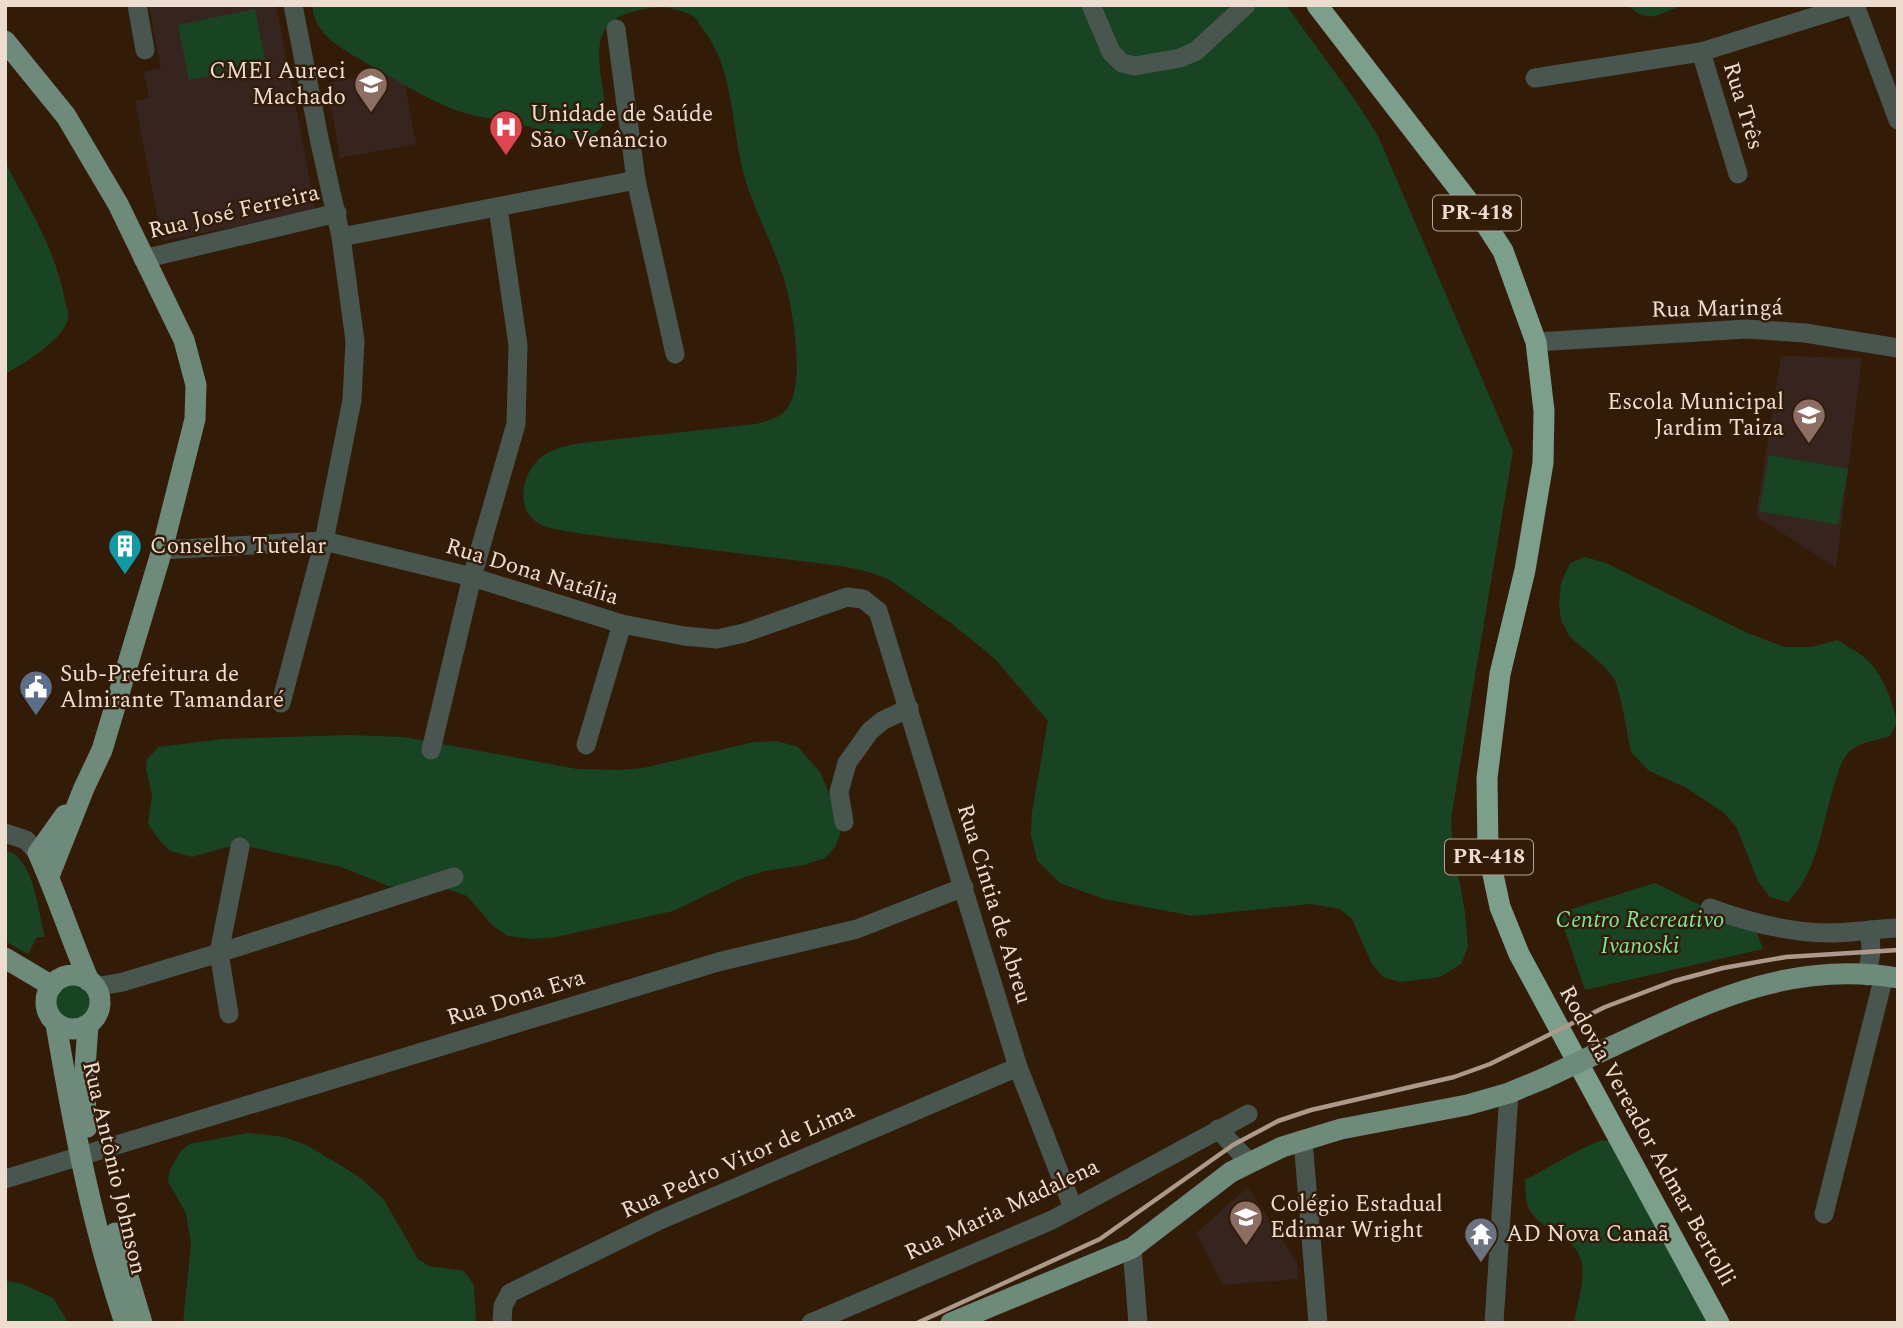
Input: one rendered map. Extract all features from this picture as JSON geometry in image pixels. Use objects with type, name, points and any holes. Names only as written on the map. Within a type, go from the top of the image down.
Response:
[{"type":"highway","name":"Rodovia Vereador Admar Bertolli","points":[[1317,5],[1497,242],[1514,278],[1536,342],[1544,411],[1543,463],[1525,570],[1500,674],[1487,778],[1488,851],[1500,907],[1519,954],[1719,1323]]},
{"type":"main road","points":[[5,41],[66,116],[118,204],[184,340],[196,385],[195,419],[162,550],[102,750],[49,876]]},
{"type":"main road","points":[[70,937],[47,1010],[56,1024],[72,1029],[94,1019],[100,1003],[70,937],[38,853],[84,788]]},
{"type":"main road","points":[[5,958],[54,988]]},
{"type":"main road","points":[[5,972],[54,988],[82,977],[92,984]]},
{"type":"main road","points":[[951,1323],[1132,1248],[1206,1189],[1249,1162],[1303,1140],[1341,1129],[1467,1105],[1509,1093],[1728,994],[1779,980],[1828,974],[1883,977]]},
{"type":"main road","name":"Rua Antônio Johnson","points":[[56,1024],[116,1295],[125,1323]]},
{"type":"main road","name":"Rua Antônio Johnson","points":[[88,1024],[84,1082],[87,1156],[142,1323]]},
{"type":"street","points":[[137,5],[145,50]]},
{"type":"street","points":[[281,703],[324,541],[352,400],[355,341],[337,213],[293,5]]},
{"type":"street","points":[[1091,5],[1111,51],[1122,63],[1135,66],[1181,58],[1196,51],[1246,5]]},
{"type":"street","points":[[1535,78],[1701,52],[1854,5],[1898,120]]},
{"type":"street","points":[[616,29],[636,180],[675,354]]},
{"type":"street","name":"Rua Três","points":[[1701,52],[1738,174]]},
{"type":"street","points":[[341,237],[636,180]]},
{"type":"street","points":[[431,750],[472,577],[516,424],[518,345],[498,208]]},
{"type":"street","name":"Rua José Ferreira","points":[[143,259],[337,213]]},
{"type":"street","name":"Rua Maringá","points":[[1536,342],[1747,329],[1805,333],[1898,348]]},
{"type":"street","name":"Rua Dona Natália","points":[[162,550],[324,541],[472,577],[622,624],[684,636],[717,639],[744,633],[847,597],[863,599],[878,611]]},
{"type":"street","name":"Rua Cíntia de Abreu","points":[[878,611],[1018,1067],[1073,1208]]},
{"type":"street","points":[[586,745],[622,624]]},
{"type":"street","points":[[844,822],[839,792],[847,763],[870,730],[909,708]]},
{"type":"street","points":[[5,833],[21,837],[38,853]]},
{"type":"street","points":[[229,1014],[219,953],[240,847]]},
{"type":"street","points":[[92,984],[123,982],[454,877]]},
{"type":"street","name":"Rua Dona Eva","points":[[5,1179],[718,962],[857,929],[964,887]]},
{"type":"street","points":[[1710,908],[1776,928],[1826,933],[1898,928]]},
{"type":"street","points":[[1824,1214],[1883,977],[1871,952],[1870,929]]},
{"type":"street","name":"Rua Pedro Vitor de Lima","points":[[502,1323],[503,1306],[510,1293],[660,1220],[1018,1067]]},
{"type":"street","points":[[1494,1323],[1509,1093]]},
{"type":"street","name":"Rua Maria Madalena","points":[[811,1323],[1041,1225],[1248,1114]]},
{"type":"street","points":[[1218,1129],[1249,1162]]},
{"type":"street","points":[[1303,1140],[1318,1323]]},
{"type":"street","points":[[1132,1248],[1138,1323]]},
{"type":"shaded area","points":[[276,5],[316,211],[162,241],[135,101],[149,98],[144,72],[161,68],[149,7]]},
{"type":"shaded area","name":"CMEI Aureci Machado","points":[[402,69],[416,144],[340,158],[327,83]]},
{"type":"shaded area","name":"Escola Municipal Jardim Taiza","points":[[1781,356],[1862,358],[1836,568],[1756,516]]},
{"type":"shaded area","name":"Colégio Estadual Edimar Wright","points":[[1248,1187],[1297,1262],[1298,1279],[1223,1285],[1196,1233]]},
{"type":"green space","points":[[313,5],[1286,5],[1378,136],[1513,451],[1451,818],[1468,947],[1461,964],[1440,977],[1400,982],[1383,977],[1372,964],[1352,919],[1340,909],[1310,904],[1193,916],[1104,899],[1060,883],[1037,860],[1031,835],[1032,812],[1048,721],[995,659],[951,623],[888,579],[841,566],[583,534],[552,528],[535,521],[525,506],[524,487],[537,461],[555,449],[585,443],[756,424],[782,414],[792,400],[797,365],[790,303],[778,262],[747,185],[727,84],[714,46],[694,17],[678,10],[663,7],[647,9],[612,21],[602,35],[599,53],[605,109],[603,124],[586,138],[568,139],[517,123],[459,111],[423,95],[332,41],[315,20]]},
{"type":"green space","points":[[1627,5],[1700,5],[1682,6],[1649,16]]},
{"type":"green space","points":[[255,9],[266,64],[189,80],[178,25]]},
{"type":"green space","points":[[5,162],[48,246],[61,282],[68,315],[60,334],[52,342],[5,374]]},
{"type":"green space","points":[[1769,455],[1848,469],[1838,525],[1759,511]]},
{"type":"green space","points":[[1585,557],[1606,563],[1745,632],[1785,647],[1811,647],[1838,640],[1865,658],[1882,679],[1897,722],[1890,736],[1858,746],[1843,760],[1812,864],[1798,891],[1788,902],[1770,897],[1758,881],[1737,828],[1723,812],[1685,787],[1649,771],[1631,752],[1615,680],[1603,665],[1570,637],[1561,620],[1561,583],[1570,563]]},
{"type":"green space","points":[[348,735],[404,737],[577,769],[621,770],[643,768],[754,742],[777,741],[798,747],[820,772],[838,816],[840,833],[836,846],[825,858],[742,878],[673,911],[556,937],[532,939],[508,936],[493,926],[467,896],[442,887],[389,886],[341,867],[246,846],[227,847],[192,857],[170,851],[148,824],[152,794],[146,769],[147,759],[159,747],[223,739]]},
{"type":"green space","points":[[5,850],[15,854],[22,863],[29,874],[37,900],[45,937],[37,937],[28,954],[5,941]]},
{"type":"green space","name":"Centro Recreativo Ivanoski","points":[[1655,883],[1757,933],[1763,949],[1585,990],[1559,913]]},
{"type":"green space","points":[[73,983],[86,989],[92,1002],[86,1015],[73,1021],[60,1015],[54,1002],[60,989]]},
{"type":"green space","points":[[248,1133],[284,1137],[306,1145],[362,1179],[384,1200],[418,1259],[429,1266],[464,1271],[474,1285],[476,1323],[183,1323],[191,1244],[186,1213],[168,1182],[169,1172],[180,1152],[189,1144]]},
{"type":"green space","points":[[1602,1140],[1618,1143],[1711,1323],[1574,1323],[1582,1279],[1579,1254],[1566,1240],[1533,1215],[1527,1204],[1525,1180]]},
{"type":"green space","points":[[5,1281],[20,1283],[53,1298],[66,1323],[5,1323]]},
{"type":"railway","points":[[917,1323],[1100,1239],[1233,1145],[1278,1121],[1311,1110],[1454,1077],[1490,1064],[1605,1007],[1674,981],[1723,968],[1786,957],[1898,950]]},
{"type":"place","name":"CMEI Aureci Machado","points":[[371,114]]},
{"type":"place","name":"Unidade de Saúde São Venâncio","points":[[506,157]]},
{"type":"place","name":"Escola Municipal Jardim Taiza","points":[[1809,445]]},
{"type":"place","name":"Conselho Tutelar","points":[[125,576]]},
{"type":"place","name":"Sub-Prefeitura de Almirante Tamandaré","points":[[36,717]]},
{"type":"place","name":"Colégio Estadual Edimar Wright","points":[[1246,1247]]},
{"type":"place","name":"AD Nova Canaã","points":[[1481,1264]]}]
